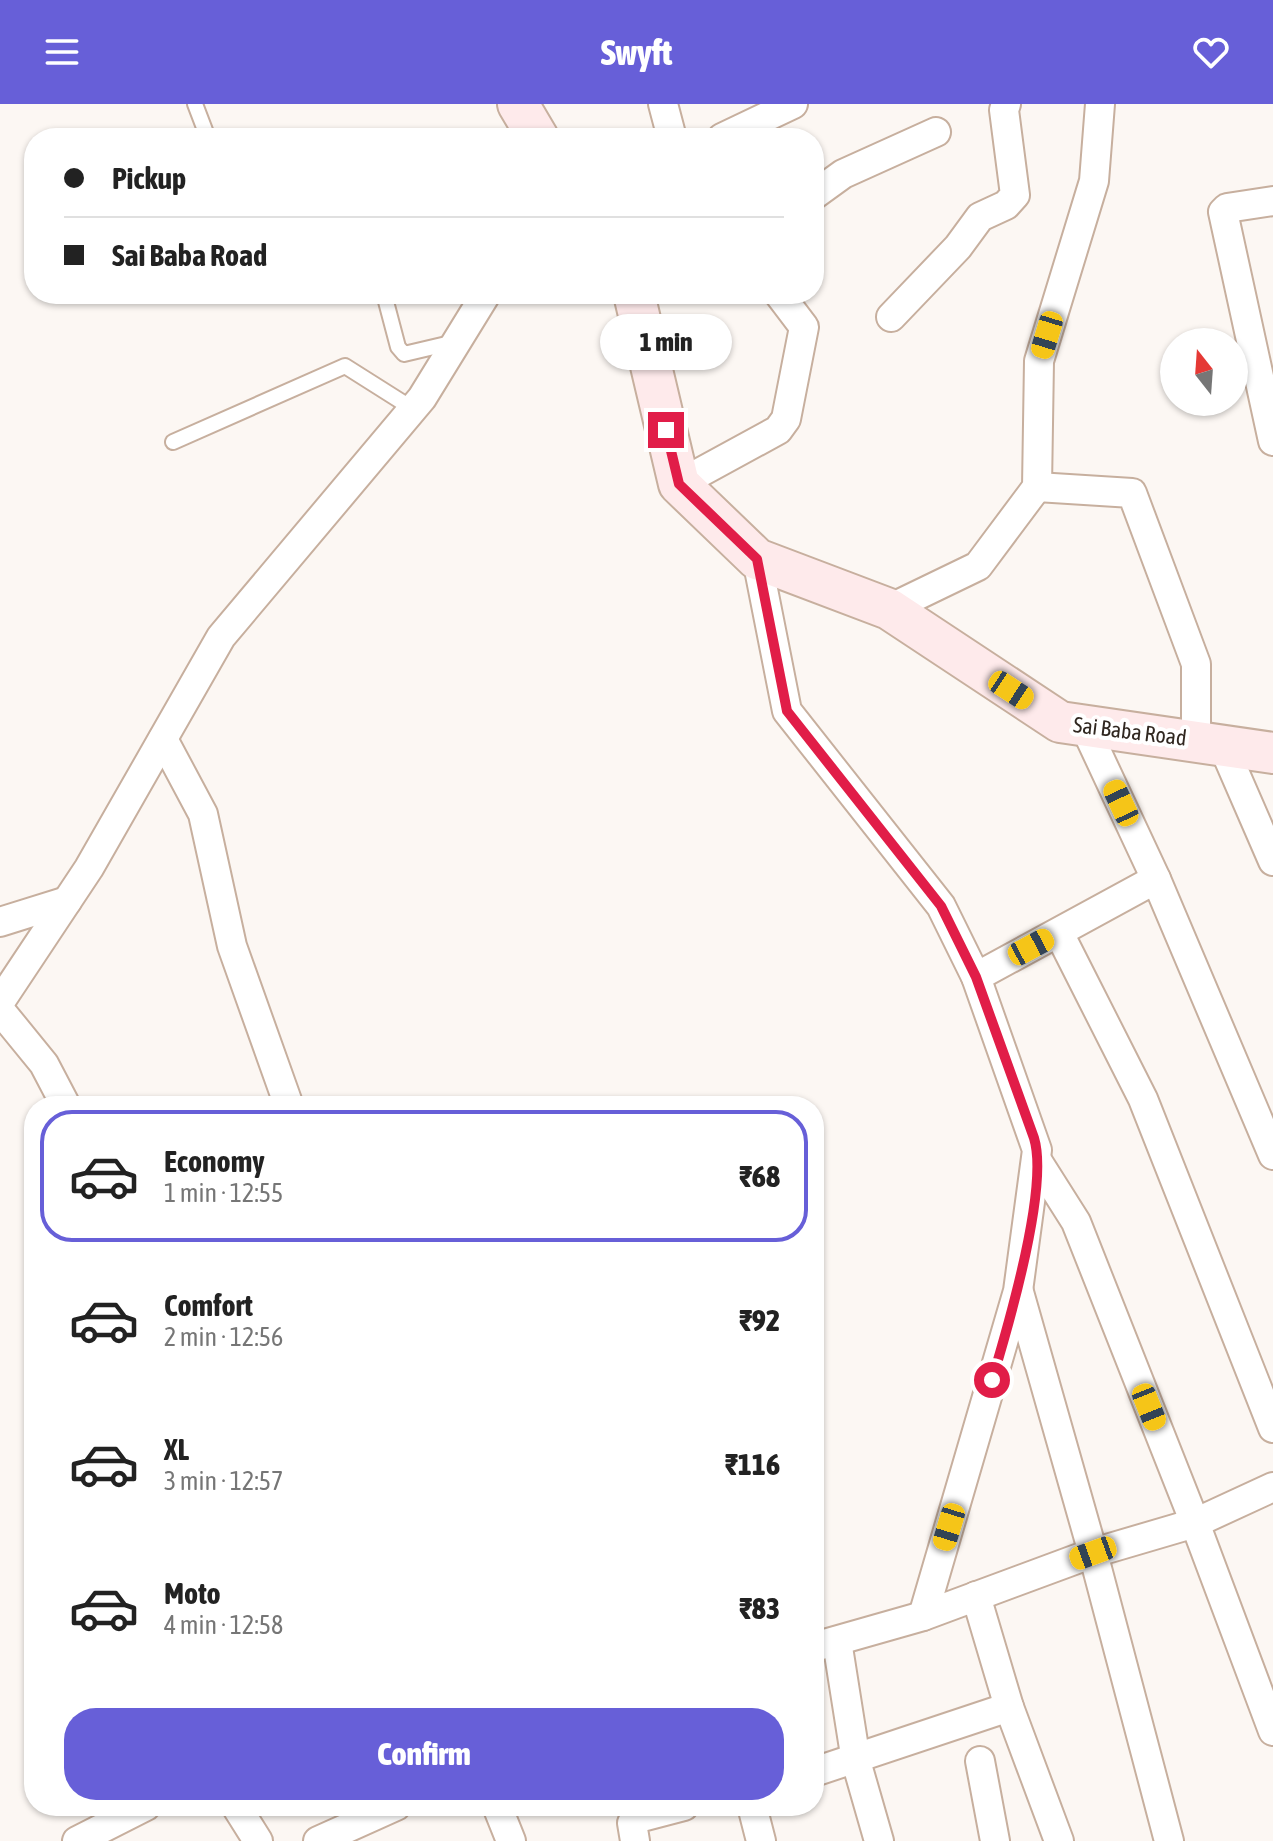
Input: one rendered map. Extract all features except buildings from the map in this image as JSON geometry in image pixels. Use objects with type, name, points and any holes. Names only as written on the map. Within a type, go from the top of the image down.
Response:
[{"type":"street","points":[[518,104],[532,128]]},
{"type":"street","points":[[663,104],[669,128]]},
{"type":"street","points":[[736,128],[760,110],[793,104]]},
{"type":"street","points":[[891,317],[958,247],[980,217],[1006,205],[1015,195],[1004,110],[1006,104]]},
{"type":"street","points":[[889,609],[978,566],[1037,487],[1039,361],[1089,201],[1100,104]]},
{"type":"street","points":[[824,188],[843,174],[936,132]]},
{"type":"street","points":[[1273,201],[1227,208],[1223,212],[1273,441]]},
{"type":"street","points":[[0,1002],[67,901],[221,637],[413,409],[480,304]]},
{"type":"street","points":[[636,304],[679,484],[768,437],[786,419],[804,327],[787,304]]},
{"type":"street","name":"Sai Baba Road","points":[[679,484],[757,559],[889,609],[1060,722],[1273,753]]},
{"type":"street","points":[[1037,487],[1132,493],[1196,664],[1210,743],[1273,861]]},
{"type":"street","points":[[757,559],[787,711],[935,897],[976,977],[1034,1138],[1038,1162],[1018,1291],[923,1616]]},
{"type":"street","points":[[1085,727],[1156,879],[1273,1155]]},
{"type":"street","points":[[163,739],[203,814],[236,961],[285,1096]]},
{"type":"street","points":[[976,977],[1156,879]]},
{"type":"street","points":[[0,922],[67,901]]},
{"type":"street","points":[[1059,933],[1143,1099],[1273,1428]]},
{"type":"street","points":[[0,1010],[44,1064],[61,1096]]},
{"type":"street","points":[[1038,1162],[1076,1222],[1273,1731]]},
{"type":"street","points":[[1018,1291],[1093,1553],[1169,1841]]},
{"type":"street","points":[[879,1841],[825,1644],[923,1616],[1093,1553],[1195,1523],[1273,1487]]},
{"type":"street","points":[[976,1596],[1009,1707],[1059,1841]]},
{"type":"street","points":[[824,1769],[1009,1707]]},
{"type":"street","points":[[980,1761],[995,1841]]},
{"type":"street","points":[[77,1841],[126,1816]]},
{"type":"street","points":[[242,1816],[258,1841]]},
{"type":"street","points":[[318,1841],[366,1816]]},
{"type":"street","points":[[501,1816],[511,1841]]},
{"type":"street","points":[[635,1841],[632,1823],[646,1816]]},
{"type":"street","points":[[755,1816],[761,1841]]},
{"type":"lane","points":[[195,104],[204,128]]},
{"type":"lane","points":[[387,304],[398,347],[404,354],[456,342]]},
{"type":"lane","points":[[173,442],[345,366],[413,409]]},
{"type":"route","points":[[666,430],[679,484],[757,559],[787,711],[941,906],[976,977],[1034,1138],[1038,1162],[1018,1291],[992,1380]]}]
